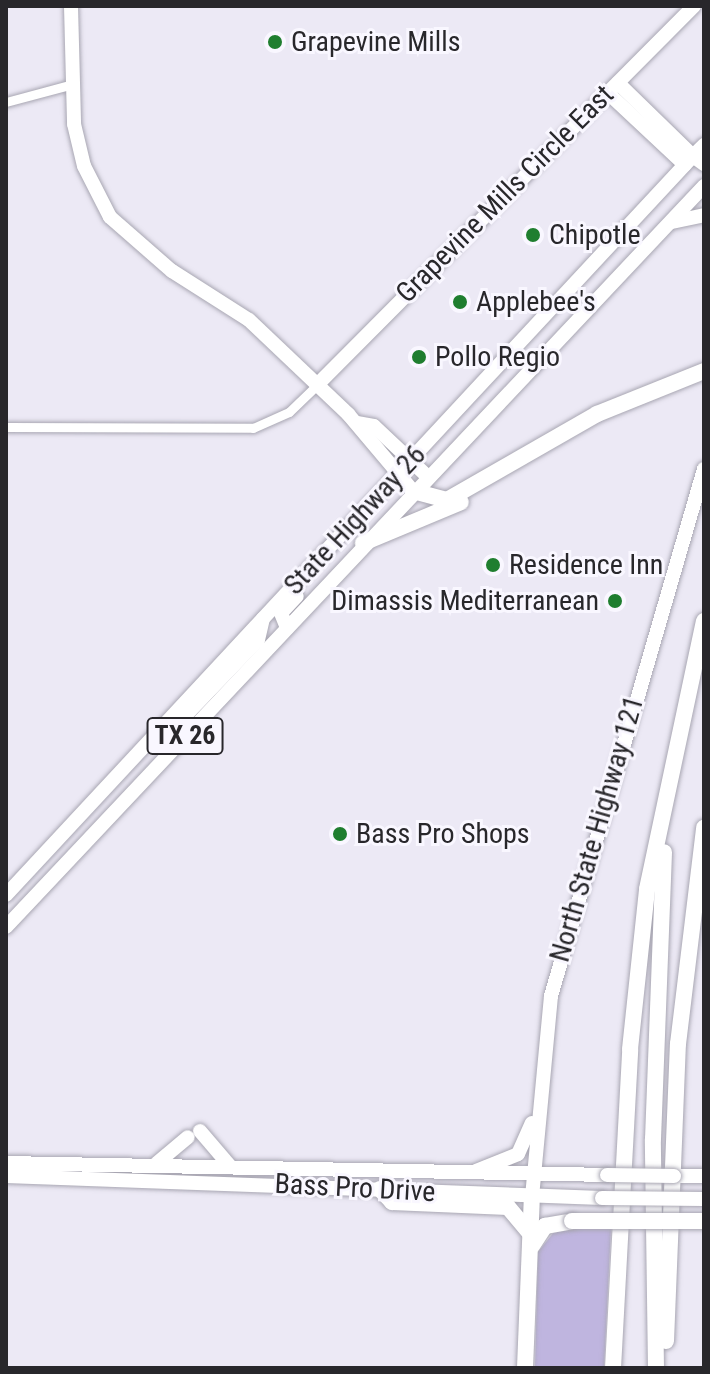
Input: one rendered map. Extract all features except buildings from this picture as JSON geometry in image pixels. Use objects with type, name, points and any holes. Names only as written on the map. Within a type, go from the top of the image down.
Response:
[{"type":"highway","points":[[413,491],[447,500],[636,399],[704,371]]},
{"type":"highway","points":[[363,543],[450,509],[518,460]]},
{"type":"highway","points":[[613,1368],[631,1034],[647,889],[704,621]]},
{"type":"highway","points":[[665,1368],[660,1319],[657,968],[673,759]]},
{"type":"highway","points":[[656,1368],[678,1044],[704,828]]},
{"type":"highway","points":[[380,1189],[392,1202],[508,1207],[530,1233]]},
{"type":"highway","points":[[525,1368],[532,1197]]},
{"type":"highway","points":[[529,1255],[545,1226],[572,1221],[704,1221]]},
{"type":"main road","points":[[71,6],[73,84],[79,147],[110,217],[172,271],[249,320],[357,423],[360,436],[413,491]]},
{"type":"main road","name":"Grapevine Mills Circle East","points":[[318,384],[694,6]]},
{"type":"main road","points":[[613,88],[697,158],[704,184]]},
{"type":"main road","name":"State Highway 26","points":[[6,895],[410,460],[697,158]]},
{"type":"main road","name":"State Highway 26","points":[[6,927],[363,543],[704,184]]},
{"type":"main road","points":[[668,224],[704,215]]},
{"type":"main road","points":[[357,423],[374,426],[427,476]]},
{"type":"main road","name":"North State Highway 121","points":[[532,1197],[537,1107],[560,958],[704,469]]},
{"type":"main road","points":[[287,628],[281,613],[327,549]]},
{"type":"main road","points":[[172,750],[185,716],[258,640],[263,618]]},
{"type":"main road","points":[[476,1171],[518,1154],[537,1107]]},
{"type":"main road","points":[[157,1164],[194,1134],[230,1165]]},
{"type":"main road","name":"Bass Pro Drive","points":[[6,1163],[704,1176]]},
{"type":"main road","name":"Bass Pro Drive","points":[[6,1176],[532,1197],[704,1199]]},
{"type":"street","points":[[6,102],[73,84]]},
{"type":"street","points":[[6,427],[253,428],[289,412],[318,384]]},
{"type":"shaded area","points":[[558,1227],[611,1228],[604,1368],[535,1368],[538,1252]]},
{"type":"place","name":"Grapevine Mills","points":[[275,42]]},
{"type":"place","name":"Chipotle","points":[[533,235]]},
{"type":"place","name":"Applebee's","points":[[460,302]]},
{"type":"place","name":"Pollo Regio","points":[[419,357]]},
{"type":"place","name":"Residence Inn","points":[[493,565]]},
{"type":"place","name":"Dimassis Mediterranean","points":[[615,601]]},
{"type":"place","name":"Bass Pro Shops","points":[[340,834]]}]
